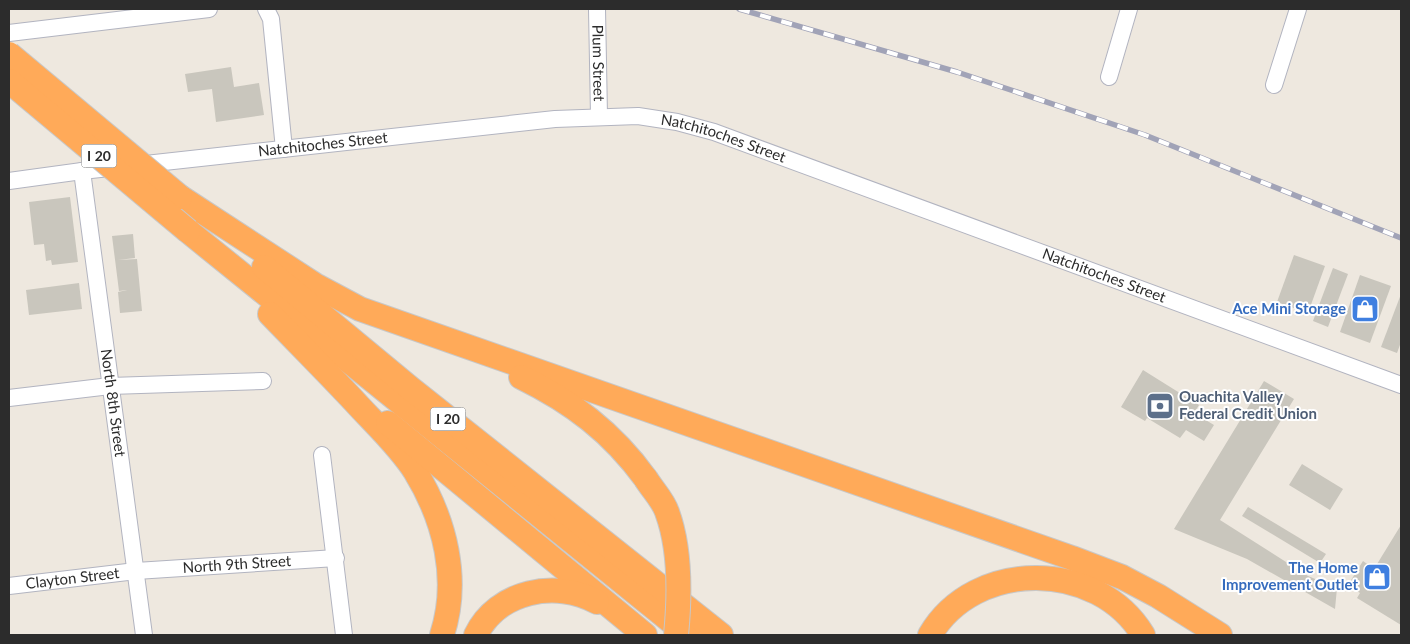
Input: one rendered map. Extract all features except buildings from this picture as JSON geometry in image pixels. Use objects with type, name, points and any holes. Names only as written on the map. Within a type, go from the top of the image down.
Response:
[{"type":"highway","name":"I 20","points":[[9,54],[410,388],[721,635]]},
{"type":"highway","name":"I 20","points":[[9,81],[188,231],[688,635]]},
{"type":"highway","points":[[180,197],[315,286],[360,309],[492,363],[546,389],[578,409],[608,435],[631,458],[667,511],[674,545],[679,605],[676,635]]},
{"type":"highway","points":[[188,231],[327,372],[381,430],[414,470],[436,511],[446,542],[449,597],[442,635]]},
{"type":"highway","points":[[360,309],[1072,558],[1122,577],[1151,592],[1220,635]]},
{"type":"highway","points":[[327,372],[645,635]]},
{"type":"highway","points":[[930,635],[944,616],[972,595],[1009,581],[1032,577],[1052,578],[1074,583],[1099,593],[1122,608],[1143,635]]},
{"type":"highway","points":[[476,635],[479,629],[501,605],[533,591],[554,590],[571,592],[592,599],[645,635]]},
{"type":"street","points":[[9,33],[209,9]]},
{"type":"street","points":[[266,9],[272,19],[284,149]]},
{"type":"street","name":"Plum Street","points":[[597,9],[599,116]]},
{"type":"street","points":[[1109,77],[1129,9]]},
{"type":"street","points":[[1274,85],[1298,9]]},
{"type":"street","name":"Natchitoches Street","points":[[9,181],[82,171],[545,120],[599,116],[638,116],[677,122],[714,132],[1401,385]]},
{"type":"street","name":"North 8th Street","points":[[82,171],[144,635]]},
{"type":"street","points":[[9,398],[110,386],[263,381]]},
{"type":"street","points":[[322,455],[344,635]]},
{"type":"street","name":"North 9th Street","points":[[136,571],[336,558]]},
{"type":"street","name":"Clayton Street","points":[[9,586],[136,571]]},
{"type":"railway","points":[[739,9],[957,72],[1145,135],[1401,238]]},
{"type":"place","name":"Ace Mini Storage","points":[[1365,309]]},
{"type":"place","name":"Ouachita Valley Federal Credit Union","points":[[1160,406]]},
{"type":"place","name":"The Home Improvement Outlet","points":[[1377,577]]}]
